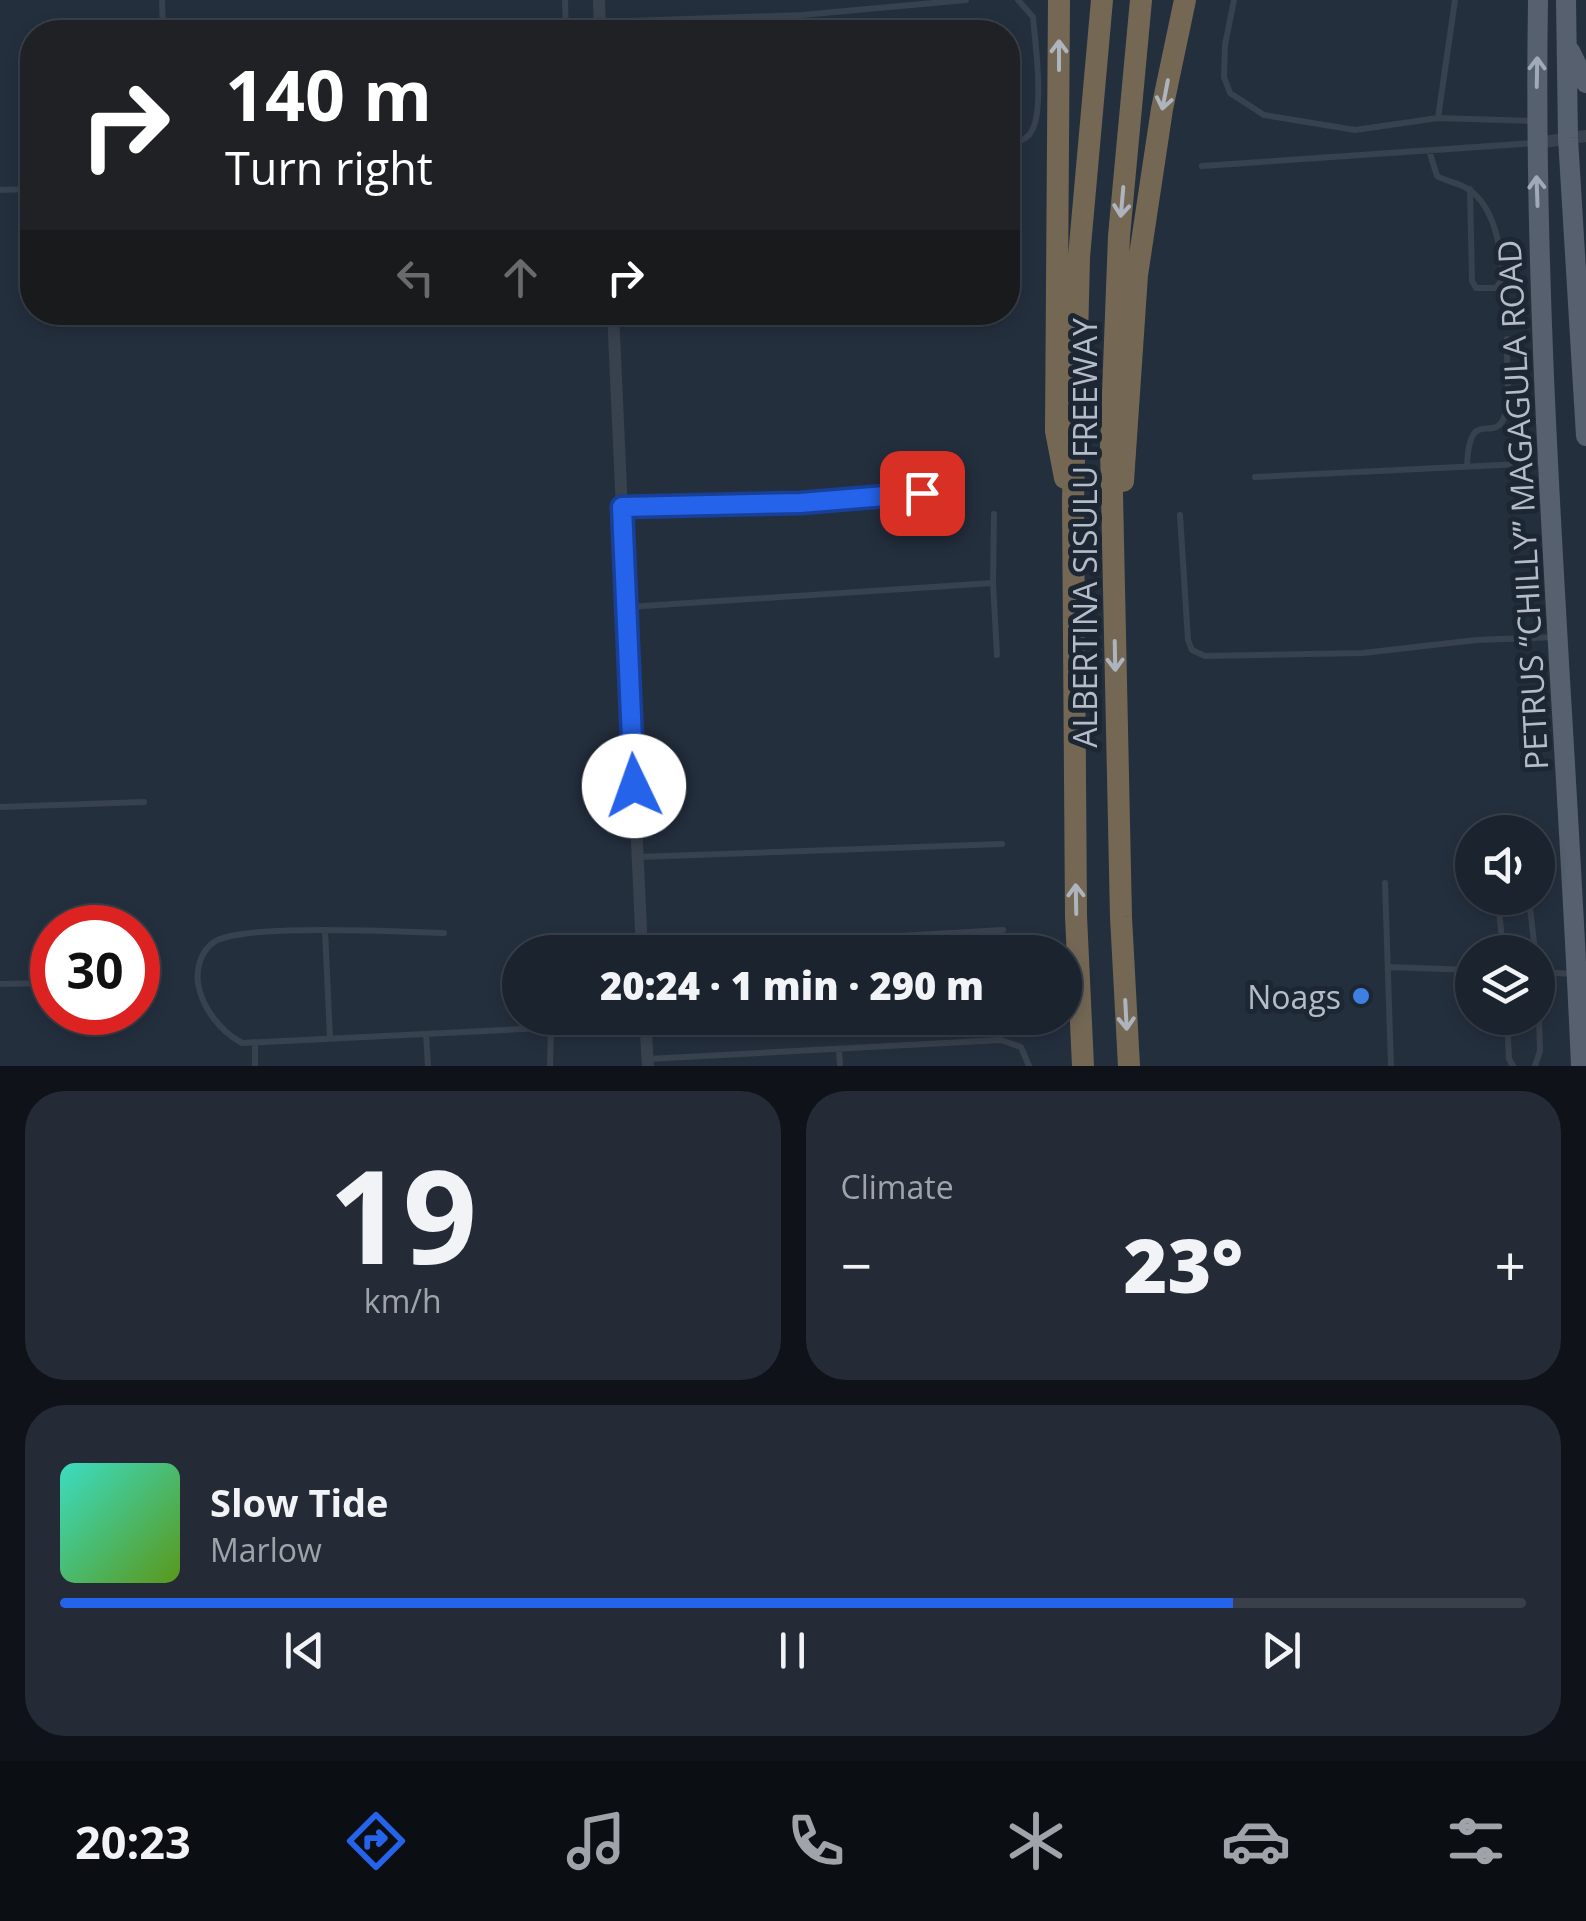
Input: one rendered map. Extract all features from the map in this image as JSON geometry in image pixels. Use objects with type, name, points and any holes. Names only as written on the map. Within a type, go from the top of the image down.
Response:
[{"type":"highway","points":[[1059,0],[1056,431],[1072,500]]},
{"type":"highway","name":"ALBERTINA SISULU FREEWAY","points":[[1083,1066],[1076,916],[1072,500],[1079,257],[1102,0]]},
{"type":"highway","name":"ALBERTINA SISULU FREEWAY","points":[[1130,1066],[1121,917],[1111,431],[1118,254],[1141,0]]},
{"type":"highway","points":[[1113,523],[1126,456],[1148,190],[1185,0]]},
{"type":"main road","name":"PETRUS “CHILLY” MAGAGULA ROAD","points":[[1538,0],[1536,143],[1558,637],[1581,974],[1580,1066]]},
{"type":"main road","name":"PETRUS “CHILLY” MAGAGULA ROAD","points":[[1566,0],[1565,40],[1577,137],[1586,436]]},
{"type":"main road","points":[[1565,40],[1586,84]]},
{"type":"street","points":[[1536,143],[1577,137]]},
{"type":"street","points":[[614,325],[641,935]]},
{"type":"street","points":[[646,1035],[647,1062]]},
{"type":"lane","points":[[718,20],[966,0]]},
{"type":"lane","points":[[1018,0],[1033,17],[1036,114],[1032,132],[1020,141]]},
{"type":"lane","points":[[1234,0],[1225,45],[1224,77],[1230,93],[1264,115],[1355,130],[1438,118],[1536,122]]},
{"type":"lane","points":[[1438,118],[1455,0]]},
{"type":"lane","points":[[1202,166],[1536,143]]},
{"type":"lane","points":[[1429,150],[1437,176],[1470,189],[1482,202],[1497,237],[1503,274],[1496,288],[1481,289],[1472,281],[1470,189]]},
{"type":"lane","points":[[1467,467],[1473,432],[1497,426],[1505,416],[1507,338]]},
{"type":"lane","points":[[1255,477],[1549,463]]},
{"type":"lane","points":[[622,507],[800,503],[922,493]]},
{"type":"lane","points":[[994,514],[992,583],[997,654]]},
{"type":"lane","points":[[1180,514],[1188,640],[1192,650],[1206,656],[1364,653],[1476,640],[1558,637]]},
{"type":"lane","points":[[626,607],[992,583]]},
{"type":"lane","points":[[0,807],[144,802]]},
{"type":"lane","points":[[638,857],[1002,844]]},
{"type":"lane","points":[[1384,883],[1391,1066]]},
{"type":"lane","points":[[921,935],[1003,930]]},
{"type":"lane","points":[[325,931],[330,1038]]},
{"type":"lane","points":[[444,933],[238,933],[213,942],[204,952],[198,976],[205,1004],[231,1038],[242,1043],[502,1030]]},
{"type":"lane","points":[[1388,967],[1455,969]]},
{"type":"lane","points":[[1555,973],[1581,974]]},
{"type":"lane","points":[[0,984],[30,983]]},
{"type":"lane","points":[[426,1034],[428,1066]]},
{"type":"lane","points":[[550,1066],[551,1035]]},
{"type":"lane","points":[[1507,1035],[1513,1066]]},
{"type":"lane","points":[[1534,1066],[1540,1051],[1540,1035]]},
{"type":"lane","points":[[647,1062],[1001,1040],[1021,1047],[1029,1066]]},
{"type":"lane","points":[[255,1042],[255,1066]]},
{"type":"lane","points":[[839,1048],[840,1066]]},
{"type":"place","name":"Noags","points":[[1361,996]]},
{"type":"route","points":[[634,786],[622,507],[800,503],[922,493]]}]
